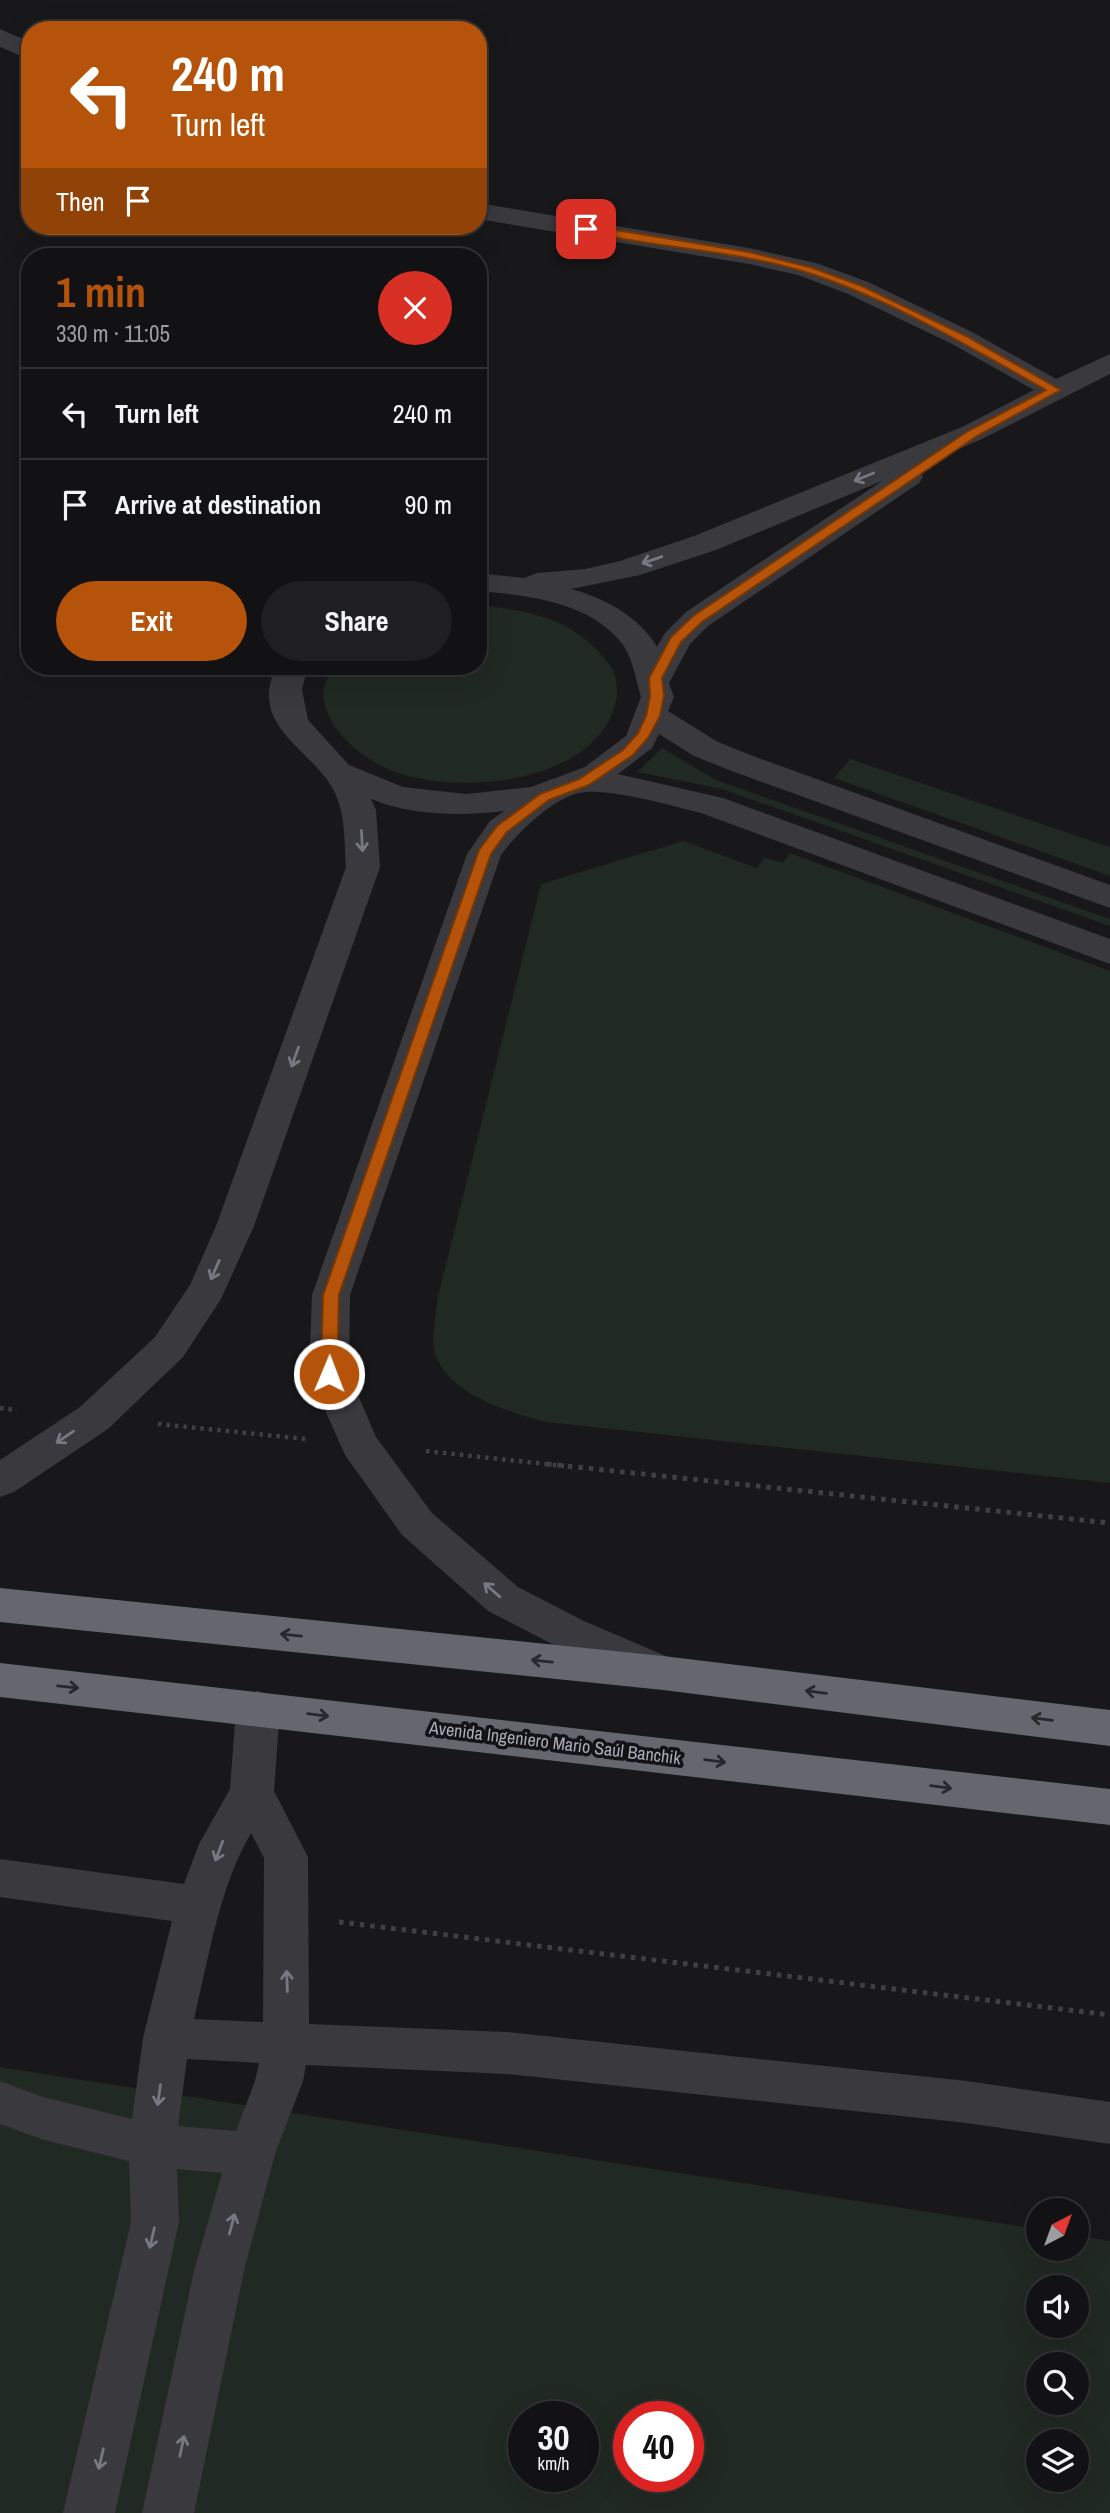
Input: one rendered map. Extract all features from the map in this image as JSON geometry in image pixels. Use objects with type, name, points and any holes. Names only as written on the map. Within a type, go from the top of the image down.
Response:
[{"type":"highway","points":[[0,1605],[663,1673],[1110,1728]]},
{"type":"highway","name":"Avenida Ingeniero Mario Saúl Banchik","points":[[0,1680],[1110,1807]]},
{"type":"street","points":[[0,37],[21,48]]},
{"type":"street","points":[[487,212],[749,256],[806,269],[858,288],[962,338],[1055,390]]},
{"type":"street","points":[[487,582],[585,578],[629,568],[705,543],[972,433],[1110,363]]},
{"type":"street","points":[[656,678],[676,640],[697,619],[972,433]]},
{"type":"street","points":[[288,675],[286,711],[306,747],[344,777],[388,795],[439,805],[493,806],[544,797],[584,782],[628,752],[643,735],[653,716],[657,696],[656,678],[639,644],[608,616],[565,595],[513,583]]},
{"type":"street","points":[[653,716],[706,749],[741,763],[1110,897]]},
{"type":"street","points":[[0,1481],[94,1418],[169,1347],[207,1289],[235,1226],[363,867],[359,810],[344,777]]},
{"type":"street","points":[[584,782],[633,786],[710,805],[1110,952]]},
{"type":"street","points":[[544,797],[502,829],[484,854],[331,1295],[329,1374],[359,1444],[417,1524],[503,1599],[569,1633],[663,1673]]},
{"type":"street","points":[[89,2513],[155,2222],[152,2145],[166,2038],[200,1905],[221,1844],[252,1792],[258,1709]]},
{"type":"street","points":[[168,2513],[219,2271],[251,2154],[279,2081],[286,2045],[286,1857],[252,1792]]},
{"type":"street","points":[[0,1878],[200,1905]]},
{"type":"street","points":[[166,2038],[507,2053],[967,2102],[1110,2123]]},
{"type":"street","points":[[0,2102],[41,2118],[152,2145],[251,2154]]},
{"type":"path","points":[[0,1408],[1110,1523]]},
{"type":"path","points":[[287,1916],[1110,2015]]},
{"type":"shaded area","points":[[487,606],[534,614],[582,636],[612,669],[617,698],[600,735],[577,754],[548,769],[516,778],[447,782],[415,778],[367,758],[335,727],[325,704],[324,687],[329,675],[487,675]]},
{"type":"shaded area","points":[[662,748],[716,780],[1110,919],[1110,926],[722,789],[637,772]]},
{"type":"shaded area","points":[[850,759],[1110,847],[1110,876],[834,778]]},
{"type":"shaded area","points":[[683,841],[757,868],[765,858],[783,863],[790,853],[1110,971],[1110,1483],[546,1422],[516,1414],[483,1400],[454,1381],[443,1369],[433,1343],[437,1301],[541,884]]},
{"type":"shaded area","points":[[0,2067],[1026,2227],[1026,2261],[1089,2261],[1089,2237],[1110,2241],[1110,2513],[0,2513]]},
{"type":"route","points":[[329,1374],[331,1295],[484,854],[502,829],[544,797],[584,782],[628,752],[643,735],[653,716],[657,696],[656,678],[676,640],[697,619],[972,433],[1055,390],[962,338],[858,288],[806,269],[749,256],[586,229]]}]
